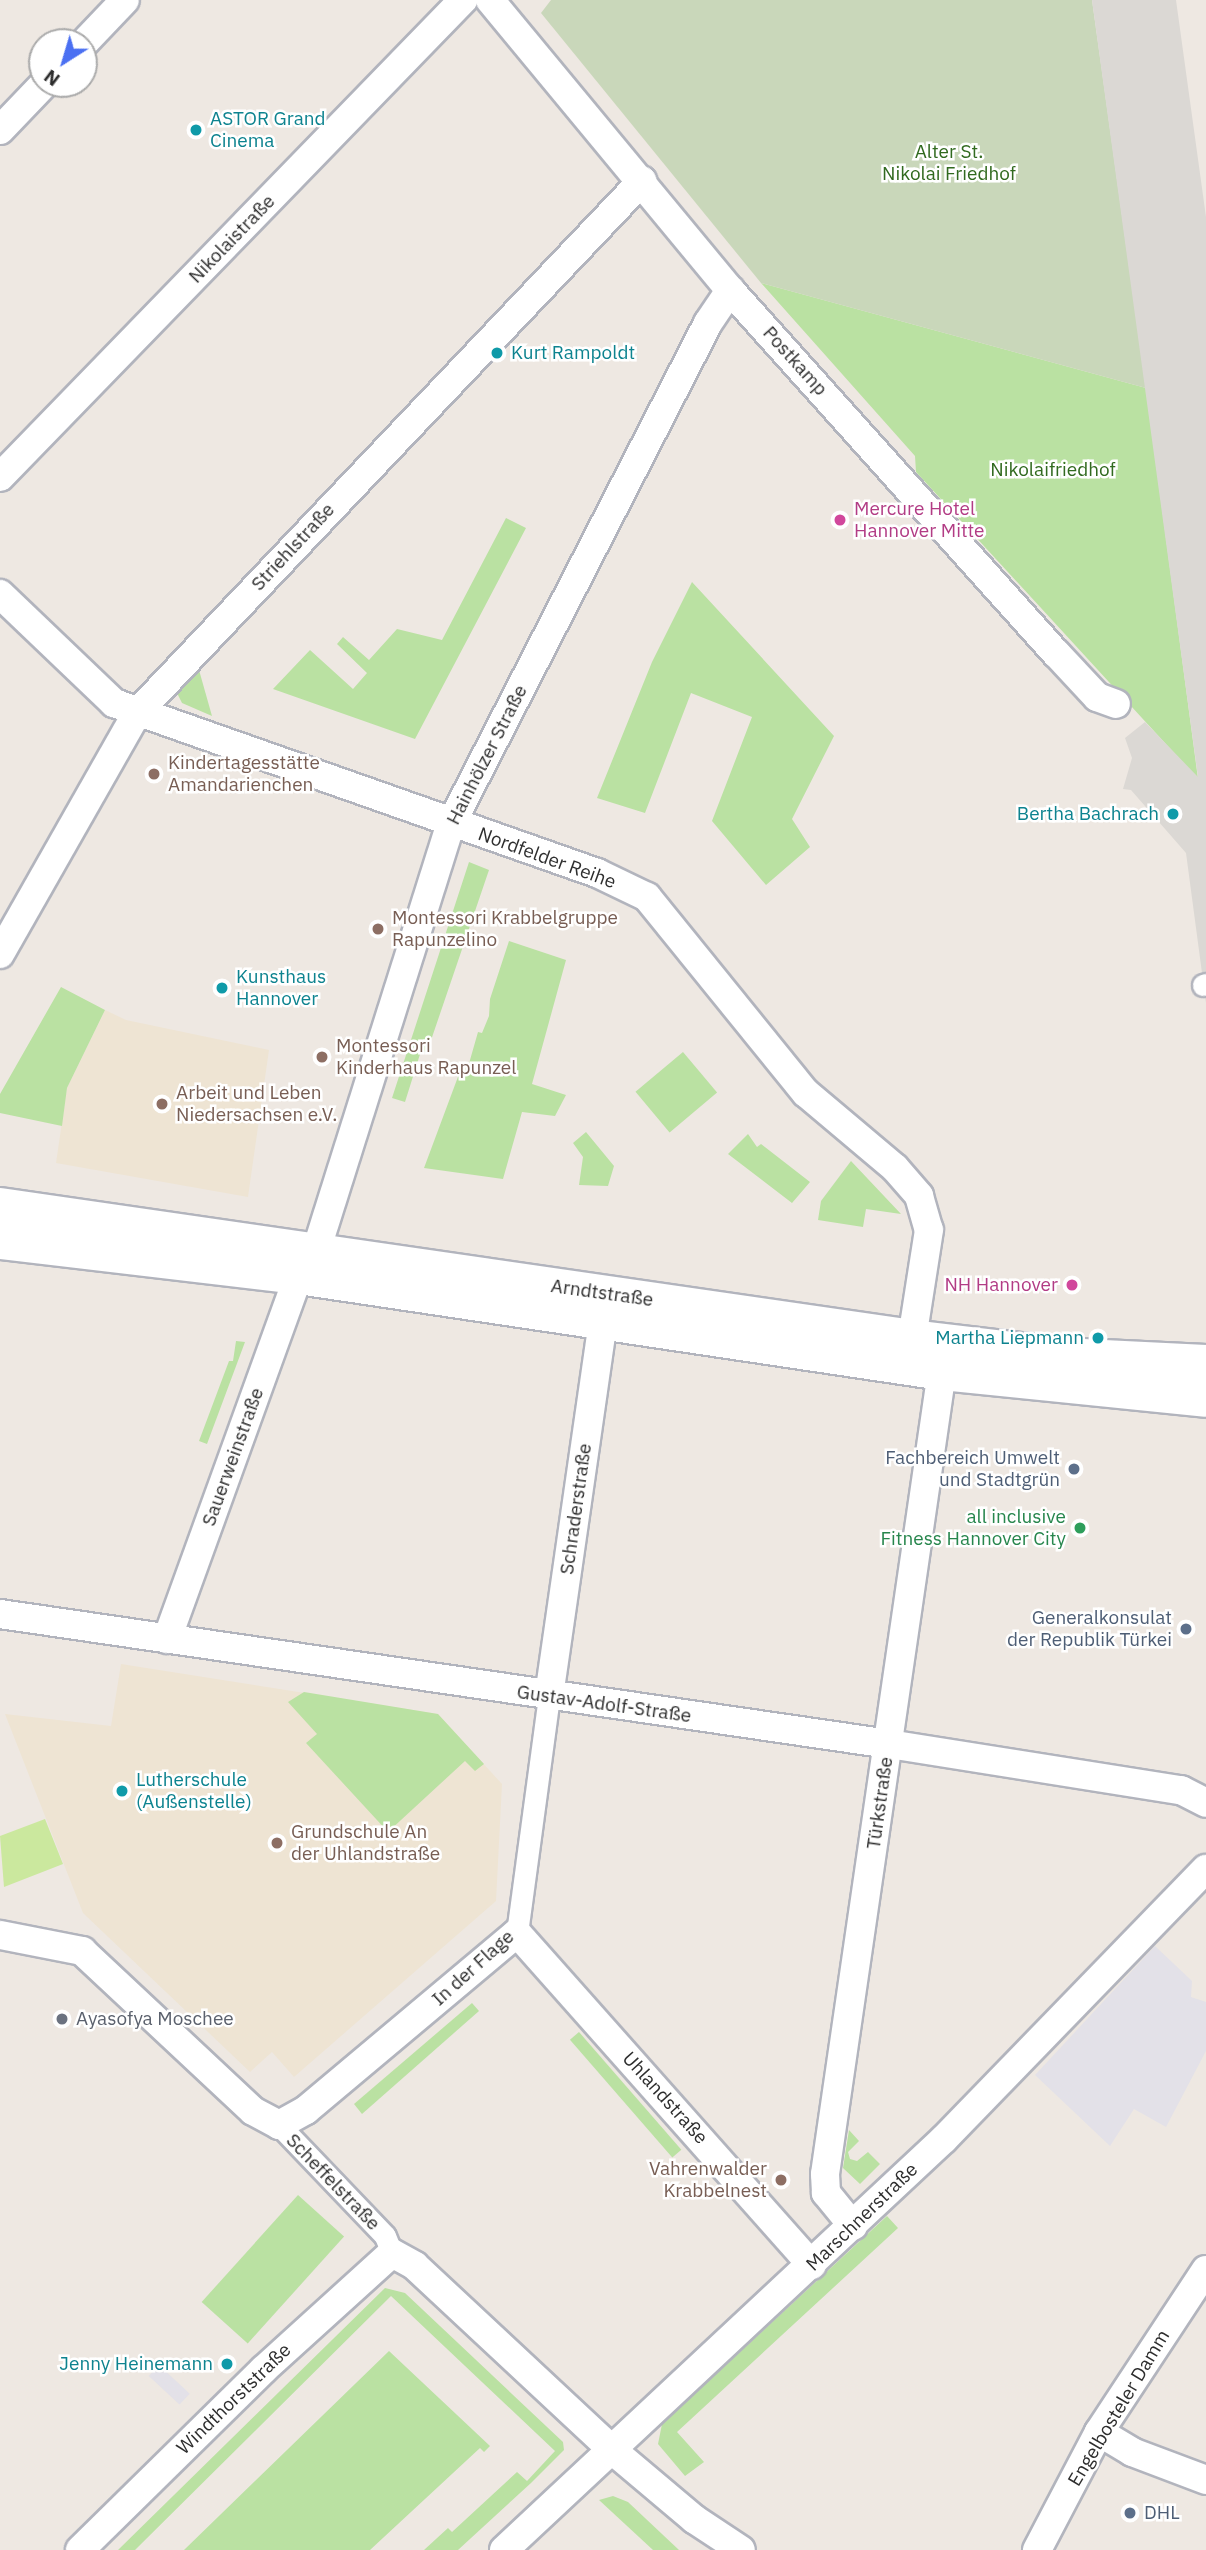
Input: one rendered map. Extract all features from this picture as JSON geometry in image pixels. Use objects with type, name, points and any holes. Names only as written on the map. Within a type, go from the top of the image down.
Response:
[{"type":"main road","name":"Arndtstraße","points":[[0,1207],[603,1321],[942,1371],[1206,1398]]},
{"type":"main road","name":"Arndtstraße","points":[[0,1240],[307,1263],[1062,1357],[1206,1364]]},
{"type":"street","points":[[98,28],[125,0]]},
{"type":"street","name":"Nikolaistraße","points":[[0,477],[463,0]]},
{"type":"street","name":"Postkamp","points":[[490,0],[730,290],[1097,697],[1116,704]]},
{"type":"street","points":[[0,130],[31,98]]},
{"type":"street","name":"Striehlstraße","points":[[0,954],[137,713],[642,181]]},
{"type":"street","name":"Hainhölzer Straße","points":[[307,1263],[451,824],[708,323],[730,290]]},
{"type":"street","name":"Nordfelder Reihe","points":[[0,594],[114,703],[451,824],[597,873],[647,897],[806,1093],[895,1168],[919,1196],[929,1230],[912,1339]]},
{"type":"street","name":"Sauerweinstraße","points":[[167,1639],[307,1263]]},
{"type":"street","name":"Schraderstraße","points":[[549,1696],[603,1321]]},
{"type":"street","name":"Türkstraße","points":[[853,2226],[827,2193],[825,2175],[942,1371]]},
{"type":"street","name":"Gustav-Adolf-Straße","points":[[0,1614],[889,1744],[1181,1790],[1206,1803]]},
{"type":"street","name":"In der Flage","points":[[279,2125],[306,2110],[517,1933],[549,1696]]},
{"type":"street","name":"Marschnerstraße","points":[[504,2550],[853,2226],[1206,1868]]},
{"type":"street","name":"Uhlandstraße","points":[[517,1933],[812,2265]]},
{"type":"street","name":"Scheffelstraße","points":[[0,1935],[82,1951],[253,2111],[279,2125],[385,2235],[392,2253],[415,2266],[611,2449],[694,2519],[741,2550]]},
{"type":"street","name":"Windthorststraße","points":[[80,2550],[263,2370],[392,2253]]},
{"type":"street","name":"Engelbosteler Damm","points":[[1037,2550],[1099,2432],[1206,2270]]},
{"type":"street","points":[[1099,2432],[1132,2452],[1206,2480]]},
{"type":"shaded area","points":[[1092,0],[1176,0],[1206,217],[1206,1003],[1186,853],[1131,790],[1123,789],[1132,758],[1125,738],[1145,722],[1198,777]]},
{"type":"shaded area","name":"Arbeit und Leben Niedersachsen e.V.","points":[[105,1010],[126,1020],[269,1050],[248,1197],[56,1163],[67,1088]]},
{"type":"shaded area","name":"Grundschule An der Uhlandstraße","points":[[121,1664],[438,1714],[502,1784],[496,1901],[294,2077],[272,2052],[250,2072],[83,1913],[5,1714],[111,1726]]},
{"type":"shaded area","points":[[1155,1946],[1192,1981],[1191,1997],[1206,2002],[1206,2051],[1166,2127],[1134,2109],[1110,2146],[1035,2075]]},
{"type":"shaded area","points":[[159,2365],[190,2394],[179,2405],[149,2376]]},
{"type":"green space","name":"Alter St. Nikolai Friedhof","points":[[551,0],[1092,0],[1146,388],[761,283],[541,13]]},
{"type":"green space","name":"Nikolaifriedhof","points":[[761,283],[1146,388],[1198,779],[916,472],[915,456]]},
{"type":"green space","points":[[506,518],[526,528],[415,739],[273,689],[310,650],[353,689],[367,673],[337,644],[343,637],[369,660],[397,629],[442,640]]},
{"type":"green space","points":[[692,582],[834,736],[792,819],[810,847],[766,885],[712,821],[752,717],[691,693],[645,813],[597,798],[652,662]]},
{"type":"green space","points":[[199,670],[212,716],[182,703],[177,693]]},
{"type":"green space","points":[[469,862],[489,870],[427,1052],[421,1051],[405,1102],[392,1098]]},
{"type":"green space","points":[[509,941],[566,960],[532,1084],[566,1095],[555,1116],[522,1112],[503,1179],[424,1168],[462,1066],[468,1067],[478,1032],[482,1033],[489,1016],[490,999]]},
{"type":"green space","points":[[61,987],[105,1010],[67,1088],[62,1126],[0,1113],[0,1094]]},
{"type":"green space","points":[[683,1052],[717,1093],[670,1132],[636,1092]]},
{"type":"green space","points":[[586,1132],[614,1166],[608,1186],[579,1185],[583,1157],[573,1143]]},
{"type":"green space","points":[[748,1134],[757,1147],[761,1144],[810,1182],[792,1203],[728,1154]]},
{"type":"green space","points":[[851,1161],[901,1214],[866,1209],[863,1227],[818,1220],[821,1201]]},
{"type":"green space","points":[[236,1341],[245,1342],[207,1444],[199,1441],[229,1361],[233,1361]]},
{"type":"green space","points":[[304,1692],[438,1714],[484,1764],[475,1771],[465,1761],[388,1832],[306,1743],[317,1734],[288,1702]]},
{"type":"green space","points":[[45,1819],[63,1864],[4,1887],[0,1836]]},
{"type":"green space","points":[[472,2003],[479,2011],[362,2114],[354,2104]]},
{"type":"green space","points":[[579,2032],[681,2150],[672,2158],[570,2040]]},
{"type":"green space","points":[[849,2130],[859,2141],[848,2152],[850,2159],[857,2161],[868,2152],[880,2164],[860,2184],[843,2168]]},
{"type":"green space","points":[[298,2195],[344,2236],[248,2343],[202,2302]]},
{"type":"green space","points":[[887,2216],[898,2228],[677,2432],[704,2462],[685,2476],[658,2444],[662,2424]]},
{"type":"green space","points":[[385,2288],[405,2293],[563,2442],[564,2450],[531,2483],[458,2550],[424,2550],[448,2528],[452,2532],[517,2472],[527,2481],[555,2451],[391,2296],[135,2550],[118,2550]]},
{"type":"green space","points":[[389,2351],[490,2446],[484,2452],[480,2448],[370,2550],[184,2550]]},
{"type":"green space","points":[[613,2496],[628,2502],[679,2550],[653,2550],[599,2500]]},
{"type":"place","name":"ASTOR Grand Cinema","points":[[196,130]]},
{"type":"place","name":"Kurt Rampoldt","points":[[497,353]]},
{"type":"place","name":"Mercure Hotel Hannover Mitte","points":[[840,520]]},
{"type":"place","name":"Kindertagesstätte Amandarienchen","points":[[154,774]]},
{"type":"place","name":"Bertha Bachrach","points":[[1173,814]]},
{"type":"place","name":"Montessori Krabbelgruppe Rapunzelino","points":[[378,929]]},
{"type":"place","name":"Kunsthaus Hannover","points":[[222,988]]},
{"type":"place","name":"Montessori Kinderhaus Rapunzel","points":[[322,1057]]},
{"type":"place","name":"Arbeit und Leben Niedersachsen e.V.","points":[[162,1104]]},
{"type":"place","name":"NH Hannover","points":[[1072,1285]]},
{"type":"place","name":"Martha Liepmann","points":[[1098,1338]]},
{"type":"place","name":"Fachbereich Umwelt und Stadtgrün","points":[[1074,1469]]},
{"type":"place","name":"all inclusive Fitness Hannover City","points":[[1080,1528]]},
{"type":"place","name":"Generalkonsulat der Republik Türkei","points":[[1186,1629]]},
{"type":"place","name":"Lutherschule (Außenstelle)","points":[[122,1791]]},
{"type":"place","name":"Grundschule An der Uhlandstraße","points":[[277,1843]]},
{"type":"place","name":"Ayasofya Moschee","points":[[62,2019]]},
{"type":"place","name":"Vahrenwalder Krabbelnest","points":[[781,2180]]},
{"type":"place","name":"Jenny Heinemann","points":[[227,2364]]},
{"type":"place","name":"DHL","points":[[1130,2513]]}]
